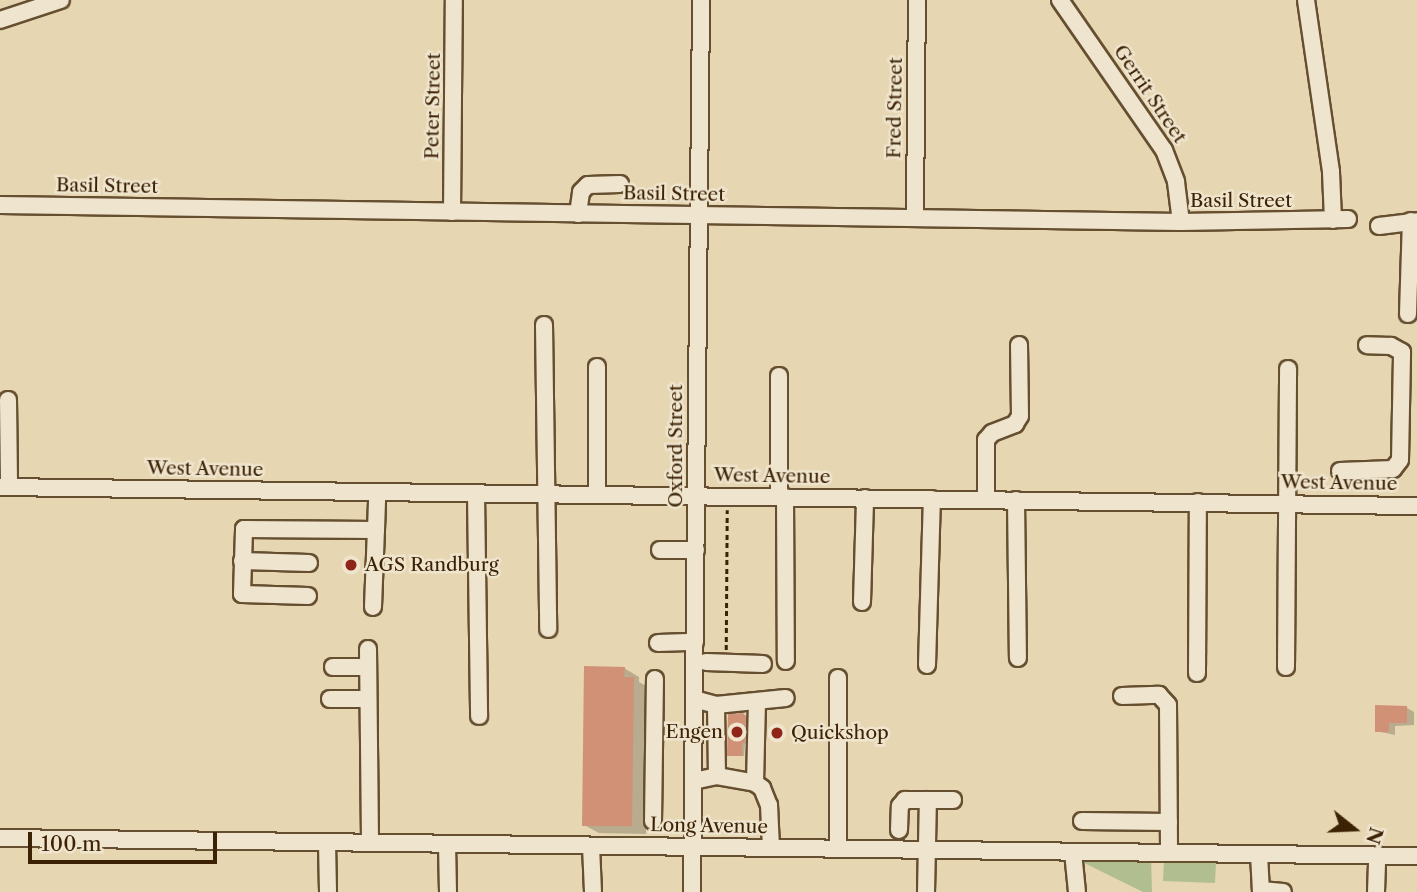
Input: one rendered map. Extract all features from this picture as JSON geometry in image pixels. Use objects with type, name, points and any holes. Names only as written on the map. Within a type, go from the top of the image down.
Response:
[{"type":"street","points":[[0,20],[61,0]]},
{"type":"street","name":"Peter Street","points":[[452,212],[454,0]]},
{"type":"street","name":"Oxford Street","points":[[692,892],[701,0]]},
{"type":"street","name":"Fred Street","points":[[915,216],[917,0]]},
{"type":"street","name":"Gerrit Street","points":[[1060,0],[1164,150],[1176,181],[1181,222]]},
{"type":"street","name":"Basil Street","points":[[0,205],[915,216],[1181,222],[1340,220],[1306,0]]},
{"type":"street","points":[[578,214],[581,192],[588,185],[620,184]]},
{"type":"street","points":[[1379,226],[1414,221],[1408,314]]},
{"type":"street","points":[[544,325],[548,629]]},
{"type":"street","points":[[986,499],[986,440],[992,433],[1015,424],[1020,416],[1020,345]]},
{"type":"street","points":[[1340,471],[1392,470],[1397,466],[1409,385],[1402,352],[1391,346],[1367,345]]},
{"type":"street","points":[[597,367],[597,495]]},
{"type":"street","points":[[1286,667],[1288,369]]},
{"type":"street","points":[[779,376],[786,661]]},
{"type":"street","points":[[4,487],[8,400]]},
{"type":"street","name":"West Avenue","points":[[4,487],[1417,506]]},
{"type":"street","points":[[373,607],[377,492]]},
{"type":"street","points":[[476,494],[479,716]]},
{"type":"street","points":[[862,602],[865,498]]},
{"type":"street","points":[[927,666],[932,499]]},
{"type":"street","points":[[1016,500],[1018,658]]},
{"type":"street","points":[[1197,673],[1198,502]]},
{"type":"street","points":[[308,596],[242,594],[243,532],[249,527],[376,530]]},
{"type":"street","points":[[660,550],[696,550]]},
{"type":"street","points":[[242,561],[309,563]]},
{"type":"street","points":[[658,643],[695,642]]},
{"type":"street","points":[[368,649],[370,843]]},
{"type":"street","points":[[706,662],[762,664]]},
{"type":"street","points":[[333,667],[368,667]]},
{"type":"street","points":[[838,678],[838,849]]},
{"type":"street","points":[[653,821],[655,679]]},
{"type":"street","points":[[1122,696],[1159,695],[1168,705],[1169,853]]},
{"type":"street","points":[[694,699],[716,705],[786,698]]},
{"type":"street","points":[[330,699],[368,699]]},
{"type":"street","points":[[755,783],[757,701]]},
{"type":"street","points":[[716,705],[718,776]]},
{"type":"street","points":[[694,781],[718,776],[755,783],[767,796],[771,849]]},
{"type":"street","points":[[926,892],[928,800]]},
{"type":"street","points":[[899,830],[902,802],[953,800]]},
{"type":"street","points":[[1082,821],[1169,822]]},
{"type":"street","name":"Long Avenue","points":[[0,838],[1417,856]]},
{"type":"street","points":[[327,843],[328,892]]},
{"type":"street","points":[[447,844],[448,892]]},
{"type":"street","points":[[591,846],[593,892]]},
{"type":"street","points":[[1073,852],[1077,892]]},
{"type":"street","points":[[1259,854],[1261,891],[1283,892]]},
{"type":"street","points":[[1376,892],[1377,855]]},
{"type":"path","points":[[726,514],[726,663]]},
{"type":"green space","points":[[1070,856],[1151,856],[1152,892],[1143,892]]},
{"type":"green space","points":[[1164,859],[1216,862],[1215,883],[1163,881]]},
{"type":"building","points":[[584,666],[625,667],[624,677],[634,677],[632,826],[582,826]]},
{"type":"building","points":[[1375,705],[1407,706],[1407,723],[1389,723],[1389,732],[1375,732]]},
{"type":"building","points":[[743,713],[746,716],[742,756],[727,756],[728,714]]},
{"type":"place","name":"AGS Randburg","points":[[351,565]]},
{"type":"place","name":"Engen","points":[[737,732]]},
{"type":"place","name":"Quickshop","points":[[777,733]]}]
